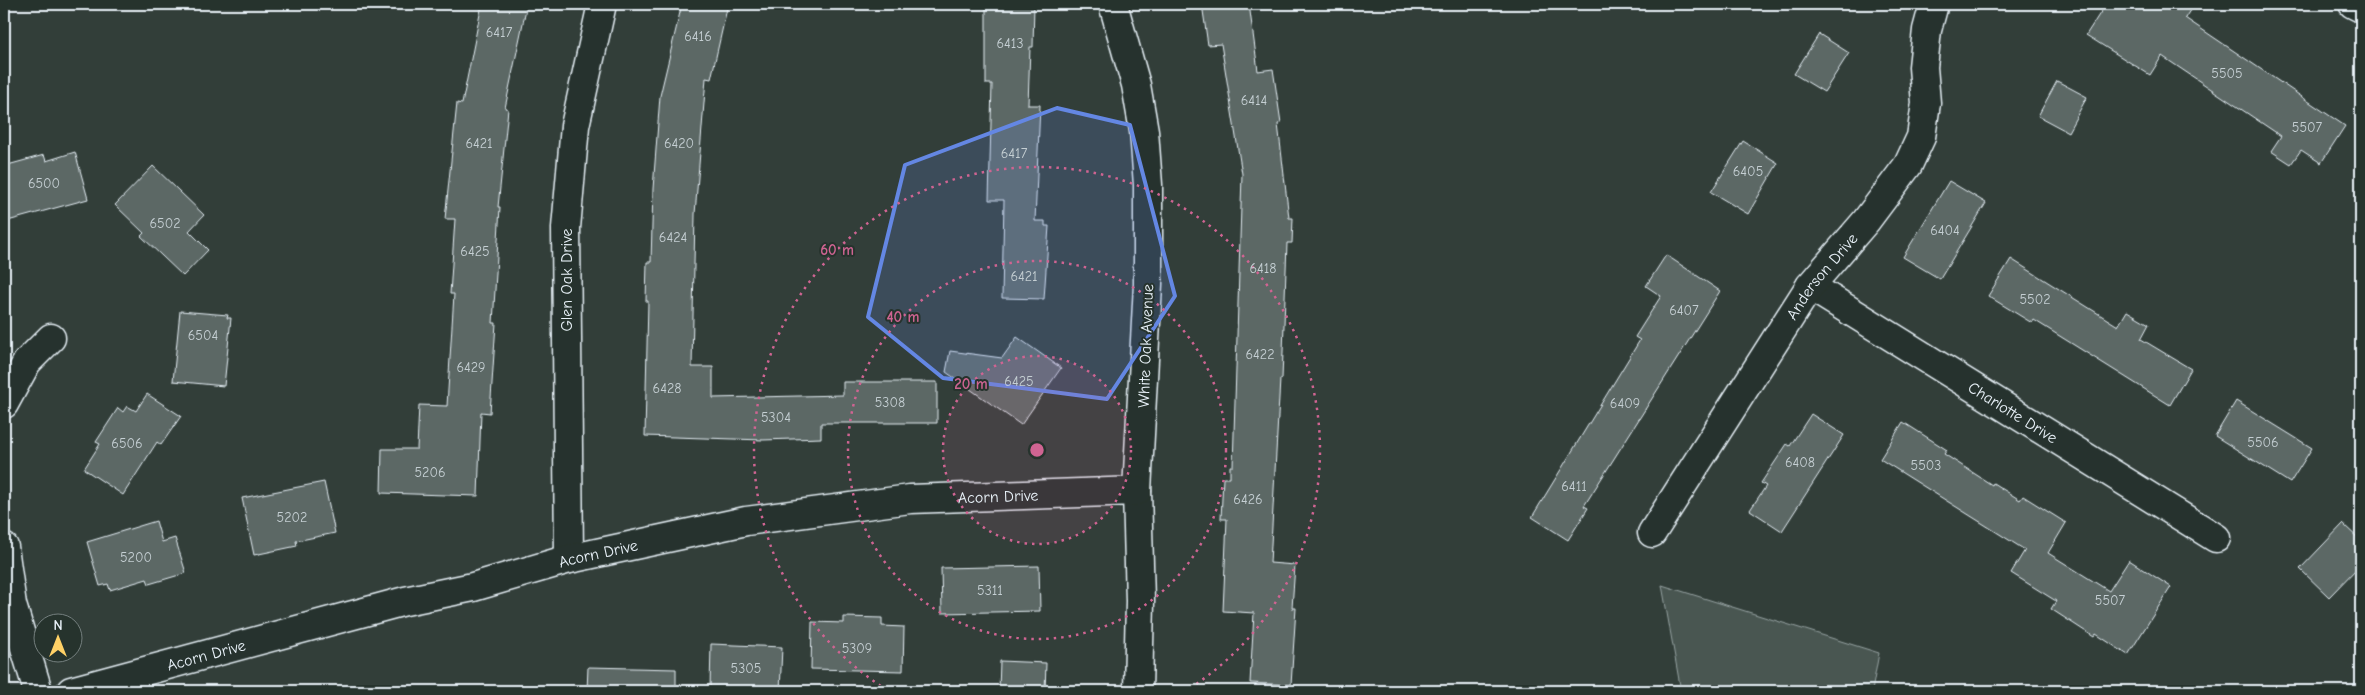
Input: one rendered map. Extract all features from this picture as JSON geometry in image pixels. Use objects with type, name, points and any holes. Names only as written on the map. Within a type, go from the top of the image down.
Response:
[{"type":"street","name":"Glen Oak Drive","points":[[568,559],[566,228],[576,126],[602,4]]},
{"type":"street","name":"White Oak Avenue","points":[[1113,4],[1136,85],[1144,131],[1148,185],[1148,284],[1138,492],[1140,601],[1138,691]]},
{"type":"street","name":"Anderson Drive","points":[[1652,533],[1810,286],[1866,221],[1908,165],[1922,137],[1926,102],[1923,68],[1927,30],[1934,4]]},
{"type":"street","points":[[2353,4],[2361,8]]},
{"type":"street","name":"Charlotte Drive","points":[[1810,286],[2216,538]]},
{"type":"street","points":[[4,404],[27,362],[51,338]]},
{"type":"street","name":"Acorn Drive","points":[[71,691],[406,601],[473,587],[568,559],[746,521],[910,499],[1138,492]]},
{"type":"street","points":[[4,546],[12,604],[38,691]]},
{"type":"highlighted area","points":[[1057,108],[1130,125],[1175,296],[1107,399],[943,378],[868,317],[905,165]]},
{"type":"shaded area","points":[[1662,585],[1879,653],[1872,691],[1681,691]]},
{"type":"building","points":[[482,4],[527,4],[505,108],[508,109],[498,207],[500,207],[493,323],[496,323],[490,413],[481,412],[478,496],[381,493],[382,449],[417,449],[419,405],[447,406],[454,294],[450,294],[455,219],[445,219],[457,103],[462,104]]},
{"type":"building","points":[[682,4],[728,4],[711,79],[706,78],[695,214],[692,367],[713,367],[713,398],[843,395],[843,382],[937,382],[937,423],[821,423],[821,438],[763,440],[645,436],[647,262],[651,262],[653,189],[660,96]]},
{"type":"building","points":[[986,4],[1034,4],[1033,47],[1030,47],[1028,105],[1040,105],[1035,221],[1045,221],[1045,226],[1049,226],[1044,299],[1002,298],[1004,200],[989,200],[992,84],[986,84]]},
{"type":"building","points":[[1202,4],[1249,4],[1258,71],[1273,69],[1281,123],[1278,124],[1289,218],[1293,218],[1292,243],[1287,243],[1282,379],[1280,379],[1270,563],[1295,565],[1292,608],[1296,608],[1291,685],[1250,683],[1254,613],[1223,611],[1227,519],[1221,519],[1223,478],[1230,478],[1230,466],[1233,466],[1242,174],[1221,44],[1208,45]]},
{"type":"building","points":[[2106,4],[2194,4],[2185,18],[2345,126],[2321,163],[2301,150],[2291,164],[2271,151],[2281,136],[2162,56],[2150,75],[2086,35]]},
{"type":"building","points":[[1819,34],[1849,53],[1824,92],[1794,74]]},
{"type":"building","points":[[2057,81],[2087,97],[2068,132],[2038,116]]},
{"type":"building","points":[[1743,141],[1778,163],[1748,214],[1711,192]]},
{"type":"building","points":[[75,152],[88,199],[4,222],[4,166],[44,155],[46,161]]},
{"type":"building","points":[[153,166],[204,215],[189,231],[208,250],[183,276],[141,236],[144,233],[115,205]]},
{"type":"building","points":[[1949,181],[1986,203],[1940,279],[1903,257]]},
{"type":"building","points":[[1666,255],[1720,291],[1584,506],[1588,508],[1568,540],[1532,517],[1640,340],[1635,337],[1661,296],[1646,286]]},
{"type":"building","points":[[2011,259],[2118,326],[2127,311],[2149,324],[2141,339],[2191,369],[2170,405],[2034,320],[2032,323],[1988,296]]},
{"type":"building","points":[[180,311],[228,315],[227,318],[231,318],[224,386],[173,381]]},
{"type":"building","points":[[1017,337],[1061,368],[1021,425],[946,372],[950,351],[1002,358]]},
{"type":"building","points":[[147,394],[181,416],[161,445],[157,442],[123,495],[84,469],[100,444],[96,442],[118,408],[123,412],[127,406],[136,411]]},
{"type":"building","points":[[2236,401],[2312,448],[2290,483],[2215,436]]},
{"type":"building","points":[[1811,414],[1844,435],[1782,531],[1750,510],[1766,486],[1761,483],[1787,444],[1790,446]]},
{"type":"building","points":[[1903,422],[1947,450],[1944,454],[1992,485],[1993,483],[2020,500],[2023,496],[2066,523],[2048,553],[2109,591],[2129,560],[2171,587],[2128,655],[2096,634],[2094,637],[2051,609],[2056,601],[2011,573],[2025,550],[1880,459]]},
{"type":"building","points":[[324,482],[335,533],[296,541],[297,546],[254,555],[242,498]]},
{"type":"building","points":[[156,521],[162,542],[175,538],[186,573],[149,584],[147,579],[110,590],[108,584],[100,586],[87,542]]},
{"type":"building","points":[[2343,524],[2361,541],[2361,564],[2329,597],[2300,569]]},
{"type":"building","points":[[1039,566],[1040,611],[942,613],[941,568]]},
{"type":"building","points":[[844,617],[882,618],[882,626],[904,627],[903,671],[811,669],[812,622],[844,623]]},
{"type":"building","points":[[711,644],[782,647],[780,691],[710,689]]},
{"type":"building","points":[[1000,661],[1046,663],[1045,691],[999,691]]},
{"type":"building","points":[[588,667],[676,669],[676,691],[587,691]]}]
